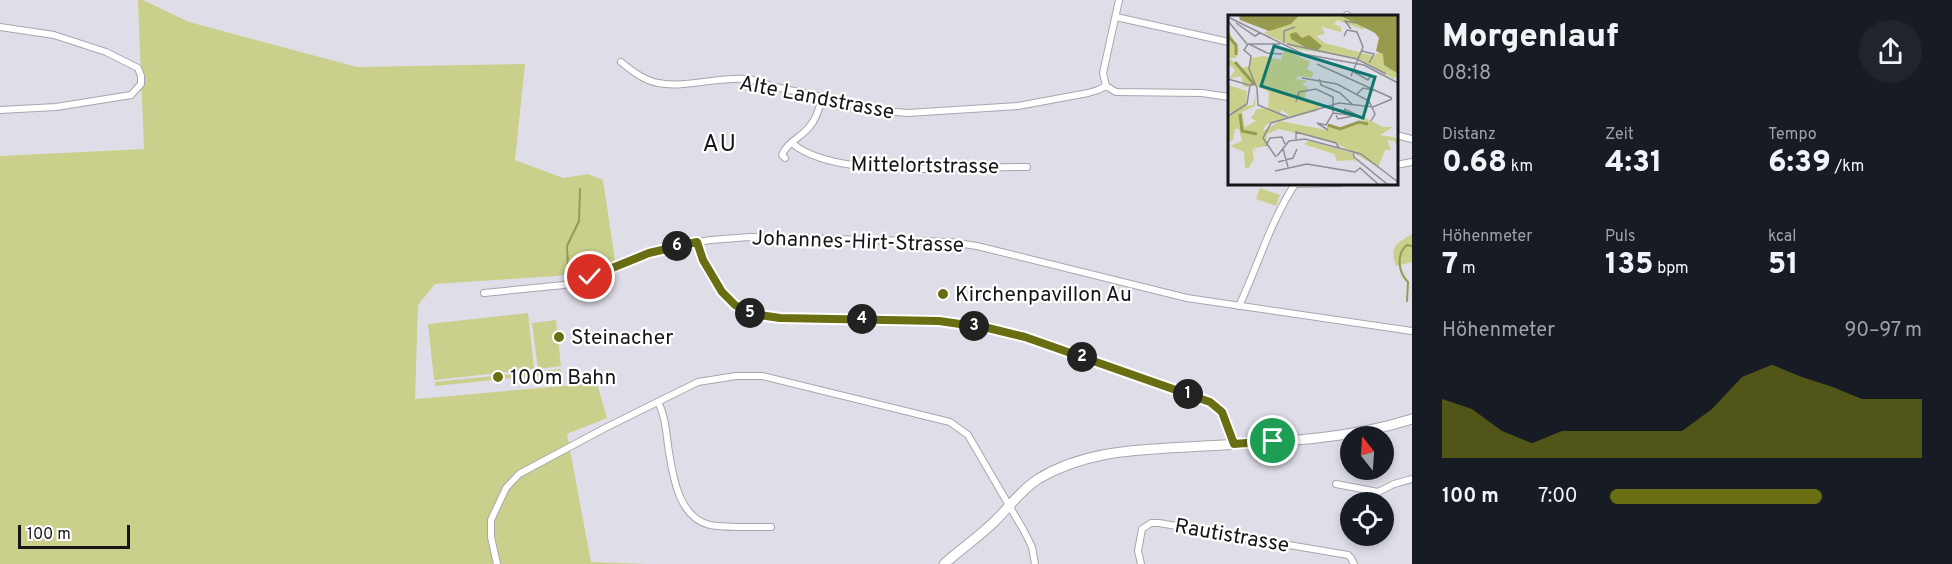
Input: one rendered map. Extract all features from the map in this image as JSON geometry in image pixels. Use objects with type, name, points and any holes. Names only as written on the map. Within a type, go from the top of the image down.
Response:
[{"type":"street","points":[[1119,0],[1103,73],[1106,86],[1111,91],[1202,93],[1228,98]]},
{"type":"street","points":[[1116,16],[1228,42]]},
{"type":"street","points":[[0,27],[42,33],[106,52],[138,68],[141,76],[141,84],[131,95],[56,107],[0,110]]},
{"type":"street","name":"Alte Landstrasse","points":[[621,62],[640,76],[659,83],[747,80],[885,111],[931,113],[1018,106],[1088,93],[1106,86]]},
{"type":"street","points":[[785,158],[782,155],[784,150],[813,124],[822,98]]},
{"type":"street","points":[[1397,135],[1412,139]]},
{"type":"street","name":"Mittelortstrasse","points":[[792,143],[825,161],[853,165],[938,169],[1027,167]]},
{"type":"street","points":[[1397,165],[1412,162]]},
{"type":"street","points":[[1239,306],[1253,270],[1295,184]]},
{"type":"street","name":"Johannes-Hirt-Strasse","points":[[484,293],[564,285],[649,253],[697,242],[749,237],[950,242],[977,246],[1143,284],[1180,296],[1412,332]]},
{"type":"street","points":[[697,242],[703,260],[722,292],[735,305],[753,314],[780,318],[939,321],[1025,337],[1210,402],[1222,412],[1234,444]]},
{"type":"street","points":[[497,564],[491,537],[491,520],[506,488],[535,464],[698,382],[736,376],[762,376],[950,422],[969,435],[1032,548],[1035,564]]},
{"type":"street","points":[[658,402],[664,417],[669,454],[679,495],[693,516],[709,525],[771,527]]},
{"type":"street","points":[[944,564],[990,525],[1038,479],[1096,455],[1120,451],[1325,437],[1378,428],[1412,419]]},
{"type":"street","points":[[1336,484],[1378,492],[1412,479]]},
{"type":"street","name":"Rautistrasse","points":[[1141,564],[1138,551],[1142,529],[1151,523],[1159,523],[1348,555],[1354,564]]},
{"type":"green space","points":[[138,0],[143,0],[189,22],[357,67],[525,64],[515,160],[563,178],[588,174],[603,180],[615,260],[585,272],[555,276],[435,284],[418,305],[415,399],[597,383],[607,418],[567,434],[591,562],[648,564],[0,564],[0,156],[144,149]]},
{"type":"green space","points":[[1260,188],[1280,195],[1276,206],[1256,199]]},
{"type":"green space","points":[[1412,234],[1412,262],[1396,266],[1393,254],[1395,246]]},
{"type":"green space","points":[[528,313],[534,369],[434,380],[428,324]]},
{"type":"green space","points":[[556,320],[561,366],[538,369],[532,323]]},
{"type":"green space","name":"100m Bahn","points":[[561,369],[561,373],[435,386],[435,382]]},
{"type":"waterway","points":[[568,266],[567,246],[579,221],[580,189]]},
{"type":"waterway","points":[[1407,301],[1408,282],[1400,268],[1400,258],[1403,249],[1407,245],[1412,246]]},
{"type":"place","name":"Kirchenpavillon Au","points":[[943,294]]},
{"type":"place","name":"Steinacher","points":[[559,337]]},
{"type":"place","name":"100m Bahn","points":[[498,377]]},
{"type":"district","name":"AU","points":[[720,143]]},
{"type":"route","points":[[590,277],[649,253],[697,242],[703,260],[722,292],[735,305],[753,314],[780,318],[939,321],[1017,335],[1216,404],[1227,420],[1234,444],[1273,441]]}]
